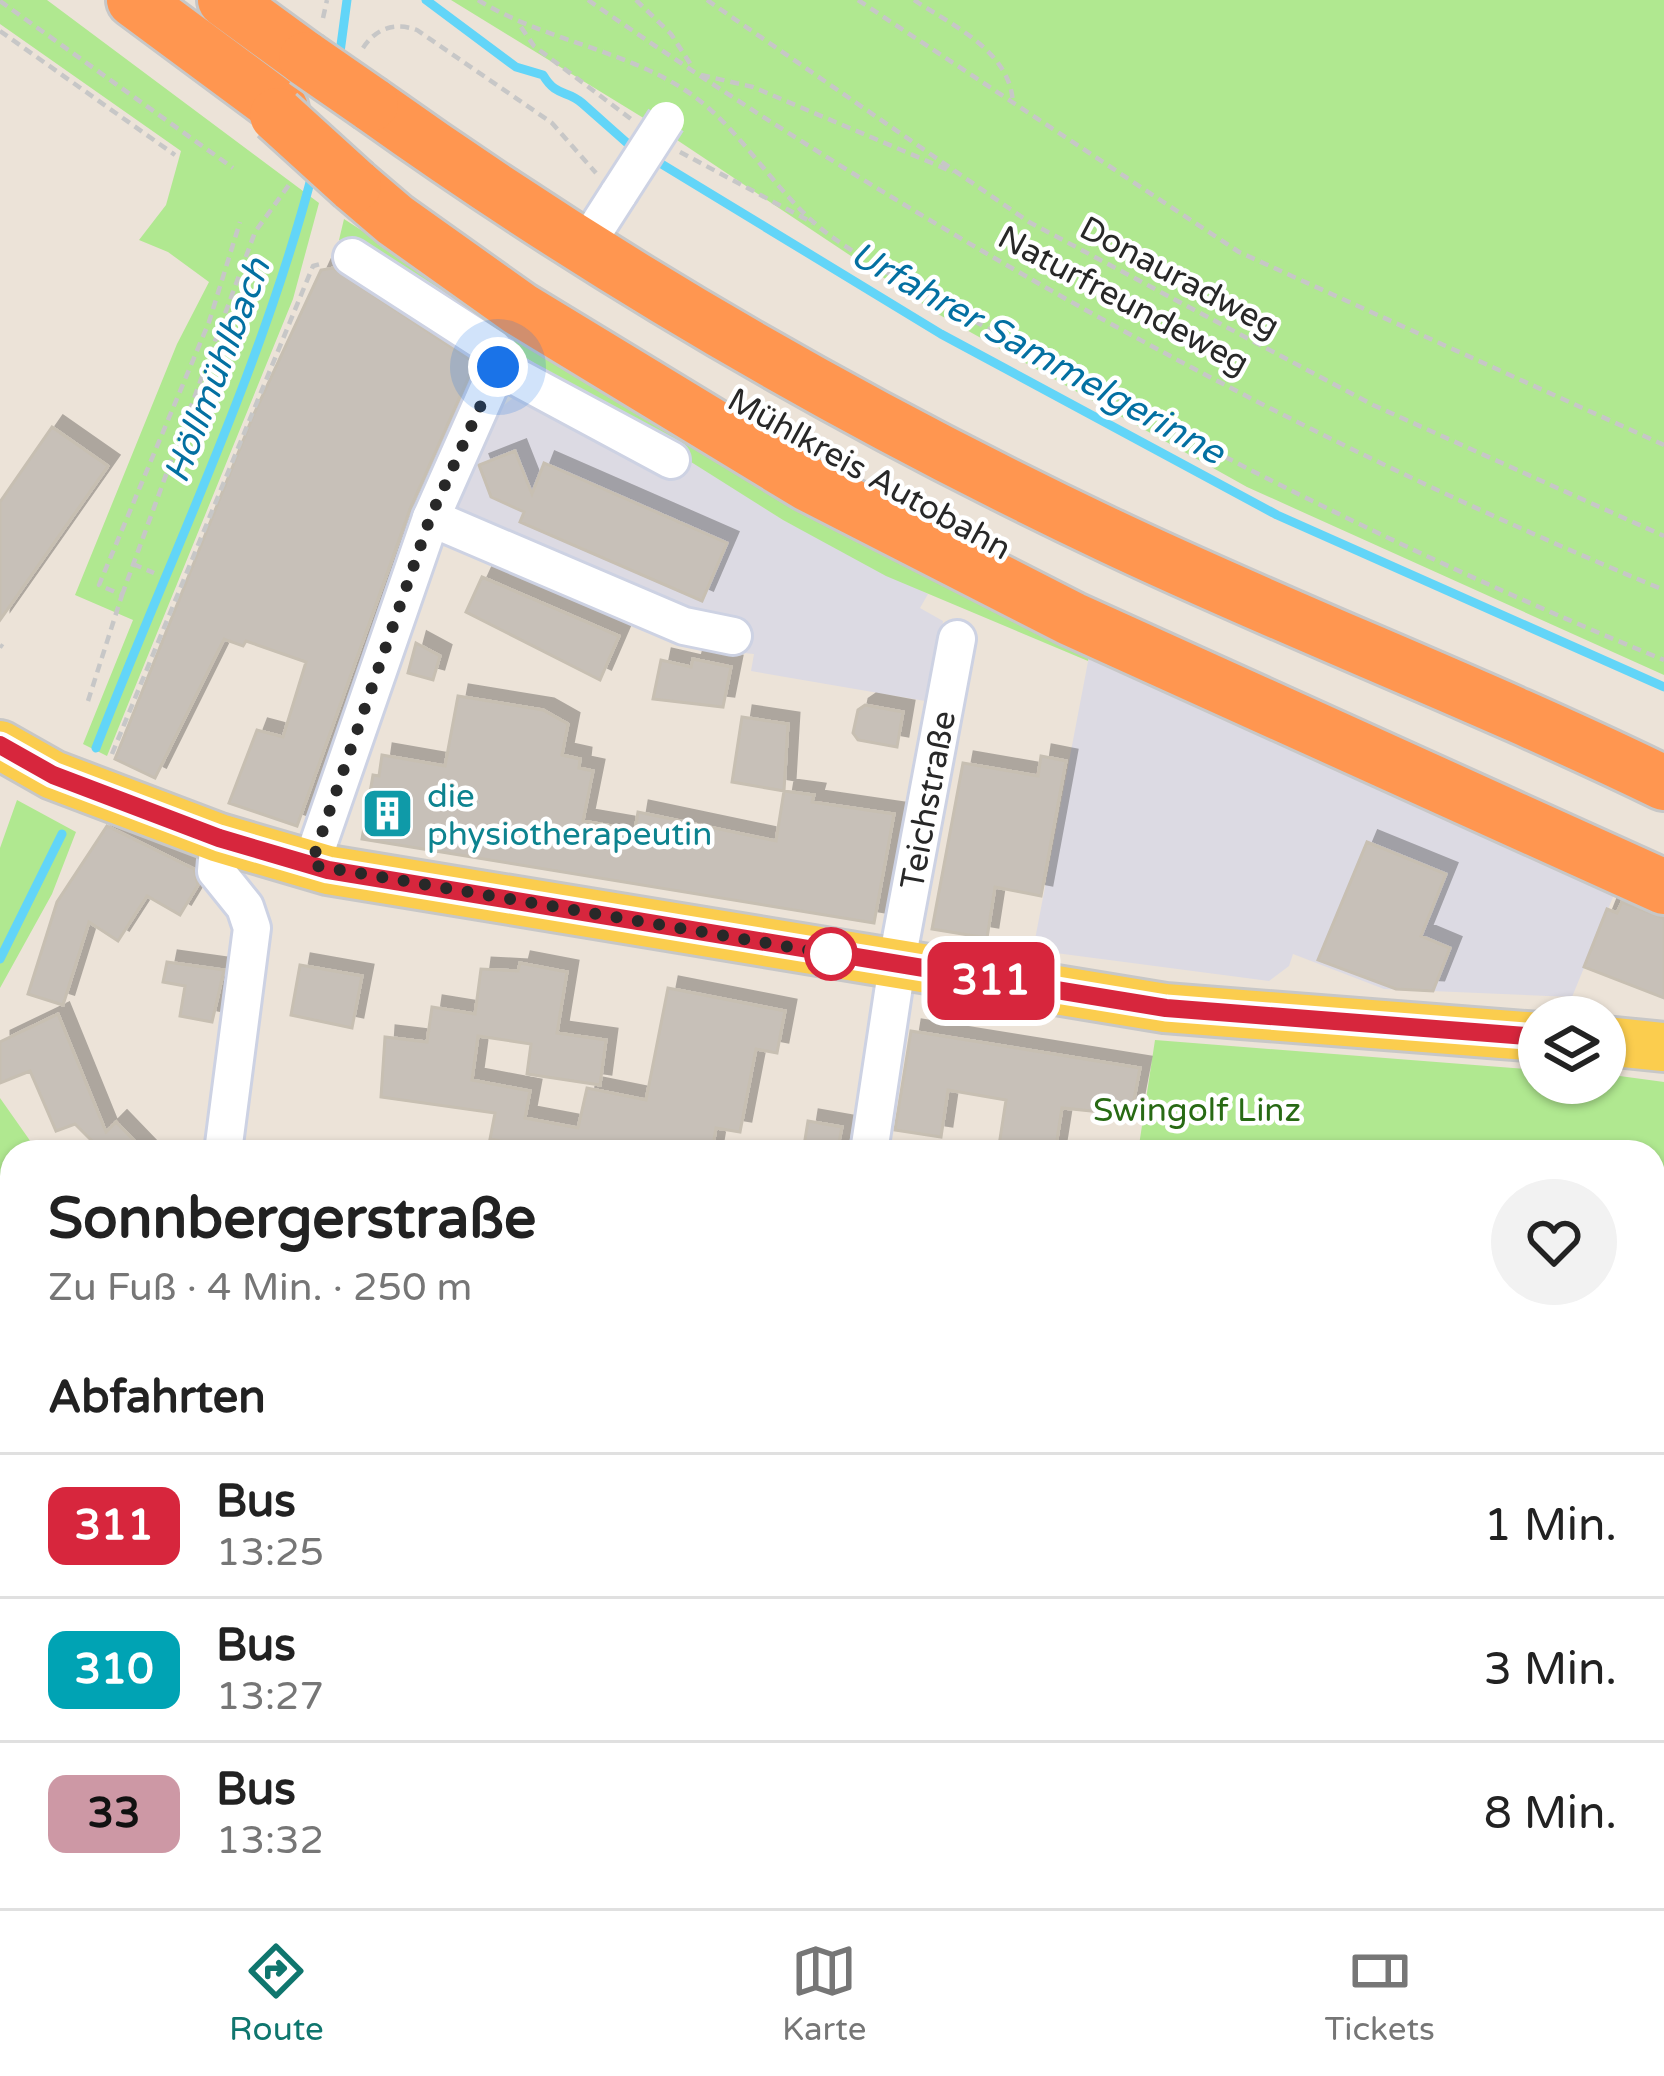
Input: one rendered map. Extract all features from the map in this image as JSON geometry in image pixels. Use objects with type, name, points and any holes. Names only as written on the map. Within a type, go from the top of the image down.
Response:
[{"type":"highway","name":"Mühlkreis Autobahn","points":[[134,0],[234,76],[284,128],[354,173],[658,356],[989,539],[1193,637],[1664,844]]},
{"type":"highway","name":"Mühlkreis Autobahn","points":[[225,0],[314,43],[370,104],[585,246],[776,361],[986,475],[1224,589],[1664,783]]},
{"type":"highway","points":[[354,173],[520,309],[808,484],[1072,619],[1664,887]]},
{"type":"highway","points":[[1548,731],[1664,758]]},
{"type":"main road","points":[[0,745],[53,775],[219,838],[311,865],[1166,1008],[1518,1035]]},
{"type":"main road","points":[[1626,1043],[1664,1047]]},
{"type":"street","points":[[585,246],[659,131]]},
{"type":"street","points":[[311,865],[430,518],[500,357],[352,257]]},
{"type":"street","points":[[498,367],[671,460]]},
{"type":"street","points":[[430,518],[684,626],[733,636]]},
{"type":"street","name":"Teichstraße","points":[[870,1140],[957,639]]},
{"type":"street","points":[[219,838],[216,871],[245,908],[252,928],[225,1140]]},
{"type":"path","points":[[314,43],[327,0]]},
{"type":"path","points":[[478,0],[517,22],[686,90],[720,118],[818,226]]},
{"type":"path","name":"Naturfreundeweg","points":[[588,0],[696,74],[966,240],[1120,327],[1377,459],[1664,590]]},
{"type":"path","points":[[636,0],[671,34],[696,74],[753,87],[963,177]]},
{"type":"path","name":"Donauradweg","points":[[707,0],[963,177],[1088,255],[1372,405],[1664,536]]},
{"type":"path","points":[[858,0],[1239,252],[1664,445]]},
{"type":"path","points":[[914,0],[994,58],[1010,84],[1012,106]]},
{"type":"path","points":[[0,1],[232,168]]},
{"type":"path","points":[[517,22],[535,46],[659,131],[1092,386],[1299,495],[1664,660]]},
{"type":"path","points":[[362,50],[380,30],[394,26],[417,30],[552,123],[619,193]]},
{"type":"path","points":[[0,31],[175,155]]},
{"type":"path","points":[[88,700],[255,232],[290,184],[284,128]]},
{"type":"path","points":[[122,595],[99,585],[209,322],[240,222]]},
{"type":"path","points":[[108,765],[313,266],[352,257]]},
{"type":"path","points":[[133,565],[154,573]]},
{"type":"shaded area","points":[[514,397],[687,458],[783,520],[928,594],[920,608],[943,621],[931,702],[751,671],[754,654],[744,653],[749,630],[694,616],[460,514],[455,505],[496,412]]},
{"type":"shaded area","points":[[1091,646],[1620,880],[1572,996],[1384,989],[1293,954],[1289,966],[1269,981],[1033,950]]},
{"type":"green space","points":[[0,0],[47,0],[319,203],[293,299],[107,756],[83,744],[133,620],[75,595],[177,344],[209,282],[168,252],[139,240],[166,205],[181,151],[0,24]]},
{"type":"green space","points":[[451,0],[1664,0],[1664,675],[1247,487],[938,314],[650,122]]},
{"type":"green space","points":[[344,219],[541,346],[1091,646],[1088,661],[886,576],[783,520],[339,240]]},
{"type":"green space","points":[[17,800],[76,832],[52,894],[0,988],[0,848]]},
{"type":"green space","name":"Swingolf Linz","points":[[1155,1040],[1518,1068],[1518,1104],[1626,1104],[1626,1077],[1664,1082],[1664,1140],[1140,1140]]},
{"type":"green space","points":[[0,1098],[30,1140],[0,1140]]},
{"type":"building","points":[[333,268],[475,363],[410,509],[297,826],[229,803],[257,730],[283,737],[306,662],[246,641],[243,646],[224,639],[155,778],[115,759],[253,416],[321,270]]},
{"type":"building","points":[[52,427],[108,466],[0,620],[0,502]]},
{"type":"building","points":[[515,451],[532,494],[544,463],[727,543],[702,601],[520,522],[524,512],[491,497],[479,465]]},
{"type":"building","points":[[482,577],[619,636],[600,680],[466,612]]},
{"type":"building","points":[[416,643],[440,656],[433,680],[408,673]]},
{"type":"building","points":[[693,659],[731,667],[723,707],[653,699],[661,660],[691,667]]},
{"type":"building","points":[[458,696],[543,710],[568,724],[562,755],[580,759],[579,768],[593,771],[583,821],[635,830],[638,812],[776,841],[784,791],[814,795],[812,802],[894,814],[874,923],[362,839],[373,775],[379,776],[382,755],[445,766]]},
{"type":"building","points":[[865,705],[903,712],[897,747],[858,740],[853,733],[858,710]]},
{"type":"building","points":[[742,717],[788,724],[784,791],[732,782]]},
{"type":"building","points":[[1041,756],[1066,761],[1041,896],[995,887],[987,938],[932,929],[963,763],[1038,776]]},
{"type":"building","points":[[107,826],[194,869],[198,885],[180,915],[147,896],[118,941],[89,922],[63,1005],[28,994],[57,902]]},
{"type":"building","points":[[1367,842],[1446,874],[1421,936],[1450,948],[1433,991],[1396,989],[1318,960]]},
{"type":"building","points":[[1622,902],[1664,918],[1664,998],[1584,967],[1607,909],[1617,913]]},
{"type":"building","points":[[167,962],[224,970],[212,1022],[180,1016],[185,986],[163,982]]},
{"type":"building","points":[[520,963],[567,972],[557,1033],[606,1040],[600,1085],[527,1074],[531,1044],[478,1036],[472,1080],[530,1091],[525,1118],[578,1128],[587,1088],[646,1100],[668,988],[785,1011],[777,1053],[756,1049],[740,1132],[716,1128],[714,1140],[495,1140],[490,1139],[495,1113],[381,1097],[385,1037],[427,1042],[432,1007],[475,1014],[481,969],[518,971]]},
{"type":"building","points":[[300,965],[362,976],[352,1028],[291,1015]]},
{"type":"building","points":[[58,1014],[106,1132],[116,1122],[133,1140],[91,1140],[75,1124],[56,1131],[30,1071],[0,1083],[0,1042]]},
{"type":"building","points":[[911,1031],[1140,1068],[1131,1115],[1062,1108],[1057,1140],[1000,1140],[1006,1100],[948,1090],[941,1137],[895,1130]]},
{"type":"building","points":[[808,1121],[842,1127],[839,1140],[805,1140]]},
{"type":"waterway","name":"Höllmühlbach","points":[[339,60],[347,0]]},
{"type":"waterway","name":"Urfahrer Sammelgerinne","points":[[426,0],[516,67],[543,75],[635,150]]},
{"type":"waterway","name":"Urfahrer Sammelgerinne","points":[[650,157],[941,334],[1277,515],[1664,687]]},
{"type":"waterway","name":"Höllmühlbach","points":[[96,748],[240,393],[312,175]]},
{"type":"waterway","name":"Höllmühlbach","points":[[0,959],[62,834]]},
{"type":"bus line","name":"311","points":[[0,745],[53,775],[108,792],[219,838],[328,870],[1166,1008],[1518,1036]]},
{"type":"place","name":"die physiotherapeutin","points":[[388,814]]},
{"type":"route","points":[[498,367],[430,518],[311,865],[831,954]]}]
